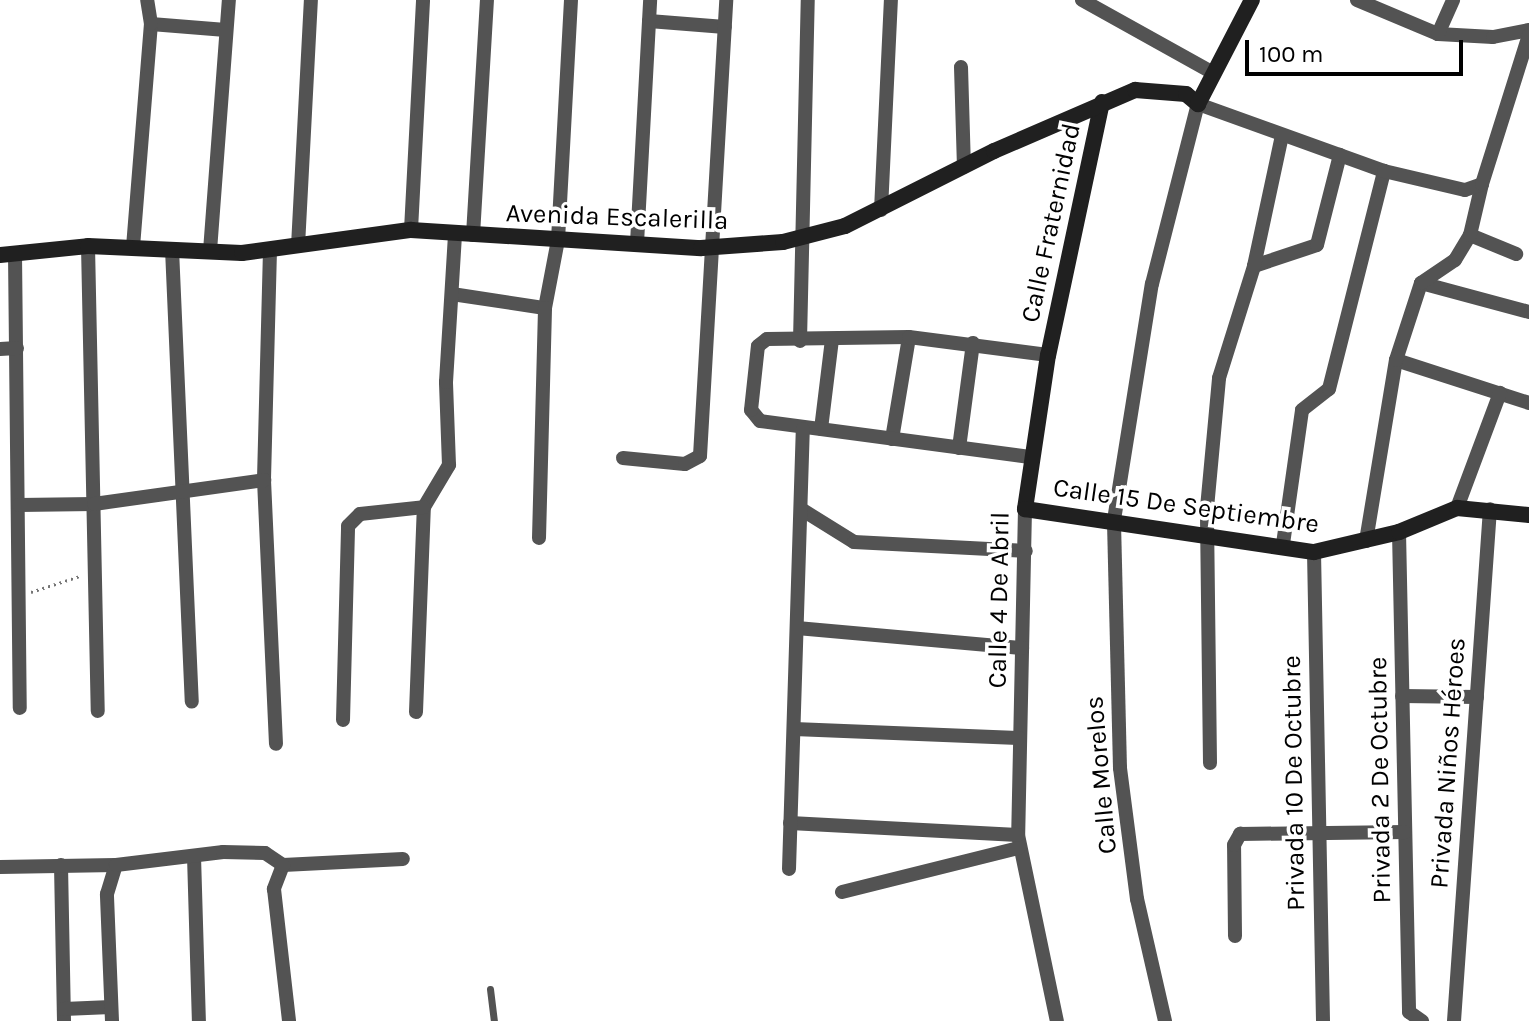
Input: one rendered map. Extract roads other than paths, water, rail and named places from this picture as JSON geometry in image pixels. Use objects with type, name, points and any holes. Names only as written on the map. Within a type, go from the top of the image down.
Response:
[{"type":"main road","points":[[1198,104],[1252,0]]},
{"type":"main road","name":"Avenida Escalerilla","points":[[8,254],[88,246],[270,250],[411,230],[714,247],[800,238],[881,210],[964,167],[1102,102],[1135,90],[1186,94],[1198,104]]},
{"type":"main road","name":"Calle Fraternidad","points":[[1048,355],[1102,102]]},
{"type":"main road","name":"Calle 4 De Abril","points":[[1025,509],[1030,457],[1048,355]]},
{"type":"main road","name":"Calle 15 De Septiembre","points":[[1025,509],[1283,544],[1314,552],[1399,532],[1457,508],[1528,512]]},
{"type":"street","points":[[133,247],[151,24],[147,0]]},
{"type":"street","points":[[210,251],[229,0]]},
{"type":"street","points":[[298,246],[311,0]]},
{"type":"street","points":[[411,230],[423,0]]},
{"type":"street","points":[[473,235],[487,0]]},
{"type":"street","points":[[539,538],[545,308],[558,240],[571,0]]},
{"type":"street","points":[[637,243],[650,0]]},
{"type":"street","points":[[623,458],[685,464],[700,456],[726,0]]},
{"type":"street","points":[[808,0],[800,238],[800,341],[909,337],[1048,355]]},
{"type":"street","points":[[881,210],[891,0]]},
{"type":"street","points":[[1082,0],[1213,73]]},
{"type":"street","points":[[1357,0],[1438,34],[1493,37],[1529,33],[1482,184],[1470,235],[1455,260],[1421,283],[1396,360],[1366,541]]},
{"type":"street","points":[[1438,34],[1453,0]]},
{"type":"street","points":[[649,21],[725,27]]},
{"type":"street","points":[[151,24],[226,30]]},
{"type":"street","points":[[961,67],[964,167]]},
{"type":"street","points":[[1198,104],[1384,171],[1465,190],[1482,184]]},
{"type":"street","name":"Calle Morelos","points":[[1162,1020],[1137,899],[1120,768],[1114,520],[1152,284],[1198,104]]},
{"type":"street","points":[[1210,763],[1207,535],[1219,378],[1254,266],[1282,135]]},
{"type":"street","points":[[1254,266],[1317,245],[1340,155]]},
{"type":"street","points":[[1283,544],[1302,410],[1329,389],[1384,171]]},
{"type":"street","points":[[416,712],[424,507],[449,465],[446,382],[455,234]]},
{"type":"street","points":[[1470,235],[1516,254]]},
{"type":"street","points":[[88,246],[94,504],[99,561],[98,711]]},
{"type":"street","points":[[172,249],[179,493],[192,702]]},
{"type":"street","points":[[270,250],[264,480],[276,744]]},
{"type":"street","points":[[8,254],[17,348],[20,708]]},
{"type":"street","points":[[1421,283],[1529,312]]},
{"type":"street","points":[[452,294],[545,308]]},
{"type":"street","points":[[892,439],[909,337]]},
{"type":"street","name":"Calle 15 De Septiembre","points":[[800,341],[767,339],[758,346],[751,410],[760,421],[1030,457]]},
{"type":"street","points":[[821,429],[832,340]]},
{"type":"street","points":[[959,448],[973,343]]},
{"type":"street","points":[[0,349],[17,348]]},
{"type":"street","points":[[1396,360],[1529,403]]},
{"type":"street","points":[[1457,508],[1500,393]]},
{"type":"street","points":[[789,869],[803,429]]},
{"type":"street","points":[[19,505],[94,504],[264,480]]},
{"type":"street","points":[[343,720],[348,526],[360,514],[424,507]]},
{"type":"street","points":[[801,509],[854,542],[1026,551]]},
{"type":"street","name":"Calle 4 De Abril","points":[[1025,509],[1018,842],[1057,1021]]},
{"type":"street","name":"Privada Niños Héroes","points":[[1454,1021],[1490,509]]},
{"type":"street","name":"Privada 2 De Octubre","points":[[1399,532],[1409,1012],[1422,1021]]},
{"type":"street","name":"Privada 10 De Octubre","points":[[1314,552],[1323,1017]]},
{"type":"street","points":[[797,628],[1022,648]]},
{"type":"street","points":[[1402,696],[1477,697]]},
{"type":"street","points":[[794,729],[1019,738]]},
{"type":"street","points":[[790,823],[1018,842]]},
{"type":"street","points":[[1235,936],[1234,845],[1240,834],[1405,832]]},
{"type":"street","points":[[842,892],[1018,842]]},
{"type":"street","points":[[0,867],[116,865],[194,856],[265,853],[283,865],[403,859]]},
{"type":"street","points":[[194,856],[199,1021]]},
{"type":"street","points":[[61,865],[64,1015],[112,1014],[107,894],[116,865]]},
{"type":"street","points":[[283,865],[274,889],[289,1021]]},
{"type":"lane","points":[[490,989],[494,1021]]}]
